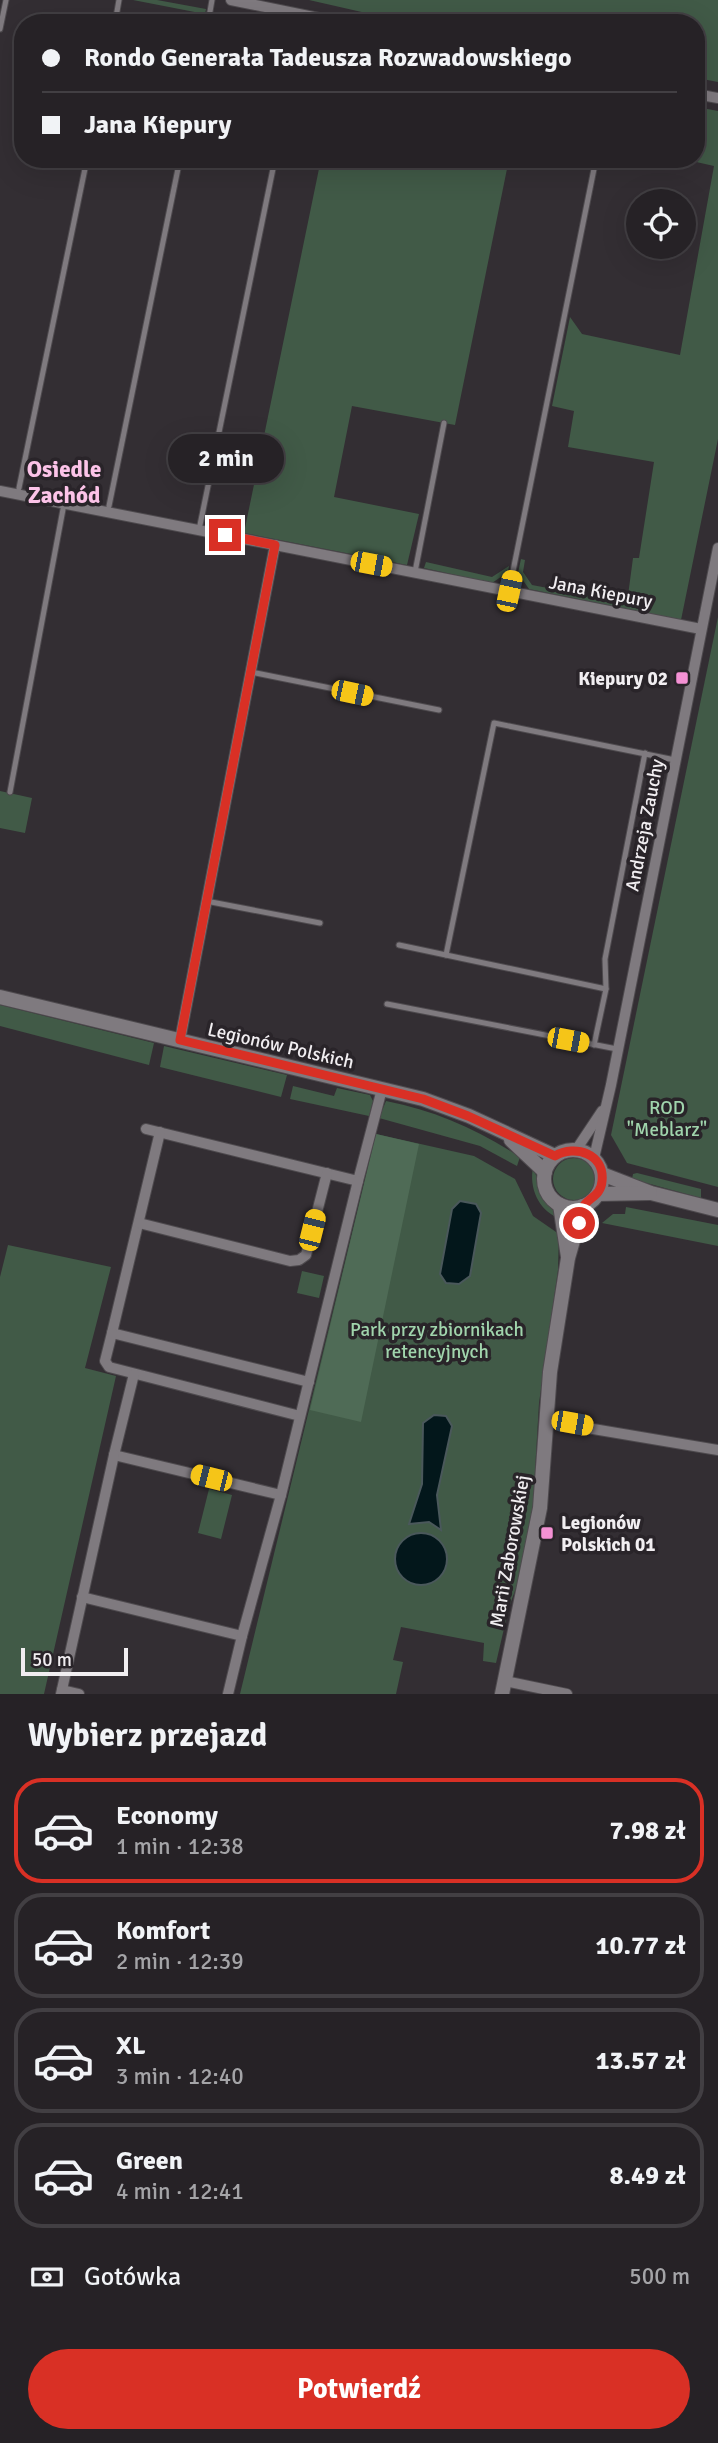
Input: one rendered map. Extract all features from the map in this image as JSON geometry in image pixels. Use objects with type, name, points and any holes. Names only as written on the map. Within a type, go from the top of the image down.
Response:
[{"type":"street","points":[[231,0],[289,14]]},
{"type":"street","name":"Jana Kiepury","points":[[0,491],[701,629]]},
{"type":"street","points":[[180,1040],[275,545]]},
{"type":"street","name":"Andrzeja Zauchy","points":[[594,1158],[718,548]]},
{"type":"street","name":"Legionów Polskich","points":[[0,998],[382,1088],[468,1116],[507,1137],[555,1156]]},
{"type":"street","points":[[228,1694],[281,1495],[382,1088]]},
{"type":"street","name":"Andrzeja Zauchy","points":[[576,1150],[604,1109]]},
{"type":"street","points":[[146,1129],[358,1181]]},
{"type":"street","points":[[160,1132],[106,1364],[134,1374],[300,1416]]},
{"type":"street","name":"Legionów Polskich","points":[[507,1137],[545,1172]]},
{"type":"street","points":[[568,1258],[560,1205],[547,1191],[545,1172],[555,1156],[576,1150],[594,1158],[602,1174],[598,1194]]},
{"type":"street","points":[[139,1223],[290,1261],[299,1260],[306,1255],[327,1173]]},
{"type":"street","points":[[602,1174],[651,1193],[718,1210]]},
{"type":"street","points":[[568,1258],[583,1206],[598,1194],[651,1193]]},
{"type":"street","points":[[560,1205],[583,1206]]},
{"type":"street","name":"Marii Zaborowskiej","points":[[504,1687],[540,1508],[550,1372],[568,1258]]},
{"type":"street","points":[[112,1333],[309,1382]]},
{"type":"street","points":[[79,1694],[61,1692],[134,1374]]},
{"type":"street","points":[[546,1421],[718,1450]]},
{"type":"street","points":[[114,1455],[281,1495]]},
{"type":"street","points":[[82,1597],[242,1636]]},
{"type":"street","points":[[504,1687],[567,1694]]},
{"type":"lane","points":[[0,29],[6,0]]},
{"type":"lane","points":[[19,488],[85,168]]},
{"type":"lane","points":[[109,506],[178,168]]},
{"type":"lane","points":[[200,524],[273,168]]},
{"type":"lane","points":[[509,591],[594,168]]},
{"type":"lane","points":[[415,572],[444,423]]},
{"type":"lane","points":[[10,792],[64,504]]},
{"type":"lane","points":[[251,672],[439,710]]},
{"type":"lane","points":[[446,955],[494,723],[675,760]]},
{"type":"lane","points":[[594,1045],[606,989],[605,959],[645,753]]},
{"type":"lane","points":[[206,901],[320,923]]},
{"type":"lane","points":[[399,945],[606,989]]},
{"type":"lane","points":[[387,1004],[618,1050]]},
{"type":"green space","points":[[133,0],[157,0],[206,9],[205,14]]},
{"type":"green space","points":[[309,0],[718,0],[718,82],[705,80],[705,14],[370,14]]},
{"type":"green space","points":[[705,109],[718,111],[718,439],[681,620],[529,589],[518,573],[521,559],[525,560],[523,572],[532,585],[627,603],[633,558],[639,558],[654,462],[568,447],[574,411],[552,406],[570,317],[582,334],[680,355],[714,166],[705,164]]},
{"type":"green space","points":[[319,168],[507,168],[455,425],[352,406],[334,497],[419,514],[407,565],[244,533]]},
{"type":"green space","points":[[426,562],[492,577],[509,566],[508,572],[492,583],[424,568]]},
{"type":"green space","name":"ROD \"Meblarz\"","points":[[718,617],[718,1187],[627,1163],[611,1135]]},
{"type":"green space","points":[[0,791],[32,798],[25,833],[0,828]]},
{"type":"green space","points":[[0,1005],[154,1043],[149,1065],[0,1026]]},
{"type":"green space","points":[[164,1046],[287,1075],[281,1097],[160,1067]]},
{"type":"green space","points":[[293,1086],[334,1096],[337,1088],[370,1095],[373,1101],[369,1116],[290,1099]]},
{"type":"green space","points":[[386,1101],[422,1110],[472,1130],[520,1157],[517,1166],[480,1146],[379,1118]]},
{"type":"green space","name":"Park przy zbiornikach retencyjnych","points":[[376,1134],[474,1156],[515,1179],[533,1216],[559,1234],[558,1270],[539,1403],[533,1506],[522,1572],[509,1607],[496,1663],[483,1661],[484,1643],[401,1627],[393,1660],[403,1662],[396,1694],[240,1694]]},
{"type":"green space","points":[[376,1134],[419,1144],[361,1422],[310,1410]]},
{"type":"green space","points":[[574,1158],[589,1164],[595,1179],[589,1194],[574,1200],[559,1194],[553,1179],[559,1164]]},
{"type":"green space","points":[[533,1167],[543,1194],[558,1218],[545,1209],[536,1197],[532,1183]]},
{"type":"green space","points":[[633,1174],[701,1189],[701,1198],[632,1179]]},
{"type":"green space","points":[[626,1207],[718,1225],[718,1246],[602,1223],[613,1214],[625,1214]]},
{"type":"green space","points":[[8,1245],[111,1267],[85,1368],[116,1376],[44,1694],[0,1694],[0,1277]]},
{"type":"green space","points":[[302,1271],[324,1276],[319,1298],[297,1293]]},
{"type":"green space","points":[[209,1489],[232,1495],[221,1539],[198,1533]]},
{"type":"shaded area","points":[[460,1201],[476,1204],[481,1213],[470,1276],[459,1284],[446,1283],[440,1274],[452,1209]]},
{"type":"shaded area","points":[[434,1415],[446,1416],[452,1426],[437,1495],[441,1530],[429,1522],[409,1524],[422,1484],[423,1423]]},
{"type":"shaded area","points":[[421,1533],[431,1535],[439,1541],[445,1549],[445,1569],[439,1577],[431,1583],[421,1585],[411,1583],[403,1577],[397,1569],[395,1559],[397,1549],[403,1541],[411,1535]]},
{"type":"place","name":"Kiepury 02","points":[[682,678]]},
{"type":"place","name":"Legionów Polskich 01","points":[[547,1533]]},
{"type":"district","name":"Osiedle Zachód","points":[[64,482]]},
{"type":"route","points":[[225,535],[275,545],[180,1040],[423,1099],[468,1116],[507,1137],[555,1156],[569,1150],[586,1152],[600,1168],[602,1181],[598,1194],[583,1206],[579,1223]]}]
